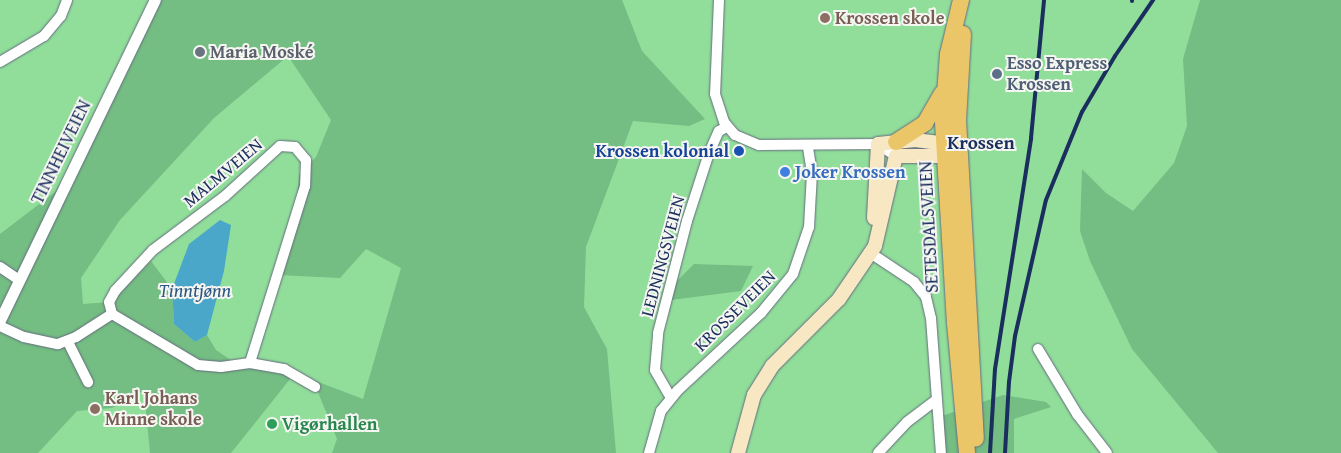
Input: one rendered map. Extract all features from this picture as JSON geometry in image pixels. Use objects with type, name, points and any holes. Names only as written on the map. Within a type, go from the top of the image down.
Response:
[{"type":"highway","name":"SETESDALSVEIEN","points":[[961,0],[952,31],[945,87],[976,453]]},
{"type":"highway","name":"SETESDALSVEIEN","points":[[968,453],[955,323],[950,148],[958,74],[970,0]]},
{"type":"highway","points":[[896,149],[928,118],[945,87]]},
{"type":"main road","points":[[869,252],[876,207],[878,144],[896,149],[950,148]]},
{"type":"main road","points":[[738,453],[754,395],[772,366],[839,299],[880,234],[896,149]]},
{"type":"street","points":[[0,62],[44,36],[61,16],[67,0]]},
{"type":"street","name":"TINNHEIVEIEN","points":[[0,320],[18,279],[155,0]]},
{"type":"street","points":[[719,0],[715,94],[718,110],[727,127],[743,139],[759,145],[878,144]]},
{"type":"street","name":"LEDNINGSVEIEN","points":[[672,398],[655,370],[658,333],[687,221],[709,153],[716,136],[727,127]]},
{"type":"street","name":"MALMVEIEN","points":[[112,314],[109,302],[115,292],[153,250],[225,196],[280,146],[295,147],[306,160],[305,186],[250,363]]},
{"type":"street","name":"KROSSEVEIEN","points":[[649,453],[656,424],[672,398],[766,307],[793,274],[809,227],[813,146]]},
{"type":"street","points":[[869,252],[914,282],[926,298],[931,318],[941,453]]},
{"type":"street","points":[[0,267],[18,279]]},
{"type":"street","points":[[0,326],[42,341],[68,342],[112,314],[198,364],[221,368],[250,363],[284,369],[315,387]]},
{"type":"street","points":[[68,342],[88,382]]},
{"type":"street","points":[[1038,349],[1077,414],[1107,453]]},
{"type":"street","points":[[878,453],[907,422],[936,400]]},
{"type":"green space","points":[[0,0],[1341,0],[1341,453],[0,453]]},
{"type":"green space","points":[[153,0],[622,0],[642,51],[705,119],[689,126],[633,121],[586,247],[584,307],[607,349],[616,453],[332,453],[337,439],[313,380],[363,399],[401,268],[366,249],[340,278],[277,275],[295,220],[299,175],[316,157],[331,120],[288,56],[214,118],[120,220],[81,278],[83,304],[110,302],[151,261],[172,289],[174,324],[195,342],[207,335],[216,350],[244,369],[275,366],[305,377],[290,379],[231,453],[150,453],[144,390],[112,408],[77,411],[38,453],[0,453],[0,234],[55,192],[91,134]]},
{"type":"green space","points":[[1200,0],[1341,0],[1341,453],[1218,453],[1132,349],[1090,261],[1080,231],[1082,169],[1106,193],[1133,211],[1174,163],[1187,126],[1183,59]]},
{"type":"green space","points":[[694,264],[753,266],[741,291],[671,300],[674,284]]},
{"type":"green space","points":[[1003,395],[1046,402],[1051,407],[1014,419],[1014,453],[942,453],[939,417]]},
{"type":"water","name":"Tinntjønn","points":[[220,220],[231,225],[224,271],[207,335],[195,342],[174,324],[172,289],[189,244]]},
{"type":"railway","points":[[990,453],[995,369],[1031,138],[1044,0]]},
{"type":"railway","points":[[1005,453],[1009,382],[1015,336],[1046,200],[1082,112],[1115,56],[1153,0]]},
{"type":"place","name":"Krossen skole","points":[[825,18]]},
{"type":"place","name":"Maria Moské","points":[[200,52]]},
{"type":"place","name":"Esso Express Krossen","points":[[997,74]]},
{"type":"place","name":"Krossen kolonial","points":[[739,151]]},
{"type":"place","name":"Joker Krossen","points":[[785,172]]},
{"type":"place","name":"Karl Johans Minne skole","points":[[95,409]]},
{"type":"place","name":"Vigørhallen","points":[[272,424]]},
{"type":"district","name":"Krossen","points":[[981,143]]}]
